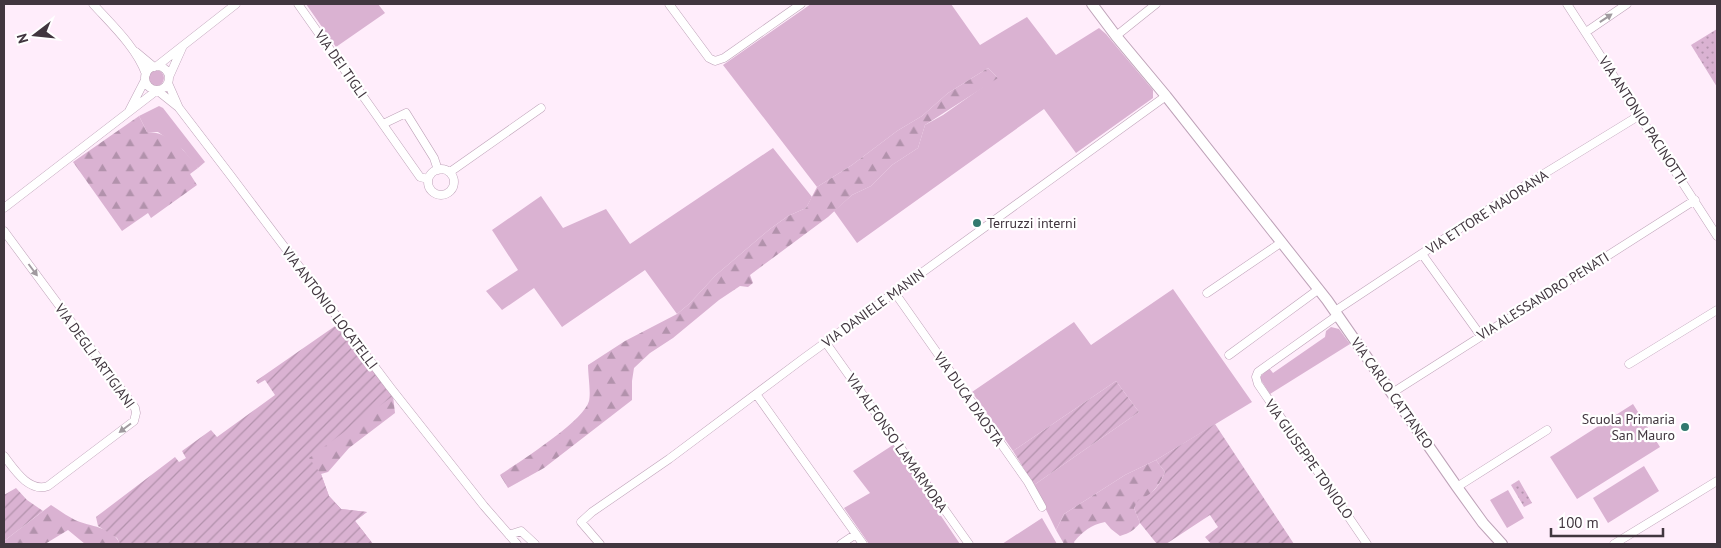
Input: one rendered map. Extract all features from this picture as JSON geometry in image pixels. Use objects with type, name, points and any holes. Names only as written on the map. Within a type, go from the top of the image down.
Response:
[{"type":"street","points":[[93,4],[131,48],[142,66],[147,85],[157,91]]},
{"type":"street","points":[[128,113],[150,68],[236,4]]},
{"type":"street","name":"VIA DEI TIGLI","points":[[298,4],[420,177],[428,180],[429,188],[432,192],[448,193],[452,188],[453,182],[450,172]]},
{"type":"street","points":[[669,4],[709,58],[715,61],[724,58],[801,4]]},
{"type":"street","name":"VIA CARLO CATTANEO","points":[[1092,4],[1319,289],[1457,487],[1483,523],[1502,544]]},
{"type":"street","points":[[1116,36],[1156,4]]},
{"type":"street","name":"VIA ANTONIO PACINOTTI","points":[[1567,4],[1717,236]]},
{"type":"street","points":[[1586,32],[1627,4]]},
{"type":"street","points":[[4,208],[157,91],[165,88],[184,44]]},
{"type":"street","points":[[131,48],[155,66],[164,68],[169,80]]},
{"type":"street","name":"VIA ANTONIO LOCATELLI","points":[[169,80],[179,108]]},
{"type":"street","name":"VIA ANTONIO LOCATELLI","points":[[157,91],[179,108],[390,387],[484,506],[517,544]]},
{"type":"street","name":"VIA DANIELE MANIN","points":[[600,544],[581,522],[1166,96]]},
{"type":"street","points":[[428,180],[431,173],[438,170],[443,169],[450,172],[541,108]]},
{"type":"street","points":[[383,124],[406,114],[434,158],[438,170]]},
{"type":"street","name":"VIA ETTORE MAJORANA","points":[[1258,372],[1336,313],[1422,254],[1524,186],[1640,115]]},
{"type":"street","name":"VIA ALESSANDRO PENATI","points":[[1392,393],[1695,200]]},
{"type":"street","name":"VIA DEGLI ARTIGIANI","points":[[4,231],[136,408],[134,422],[48,486],[38,488],[31,485],[4,456]]},
{"type":"street","points":[[1207,293],[1282,242]]},
{"type":"street","points":[[1422,254],[1481,336]]},
{"type":"street","points":[[1229,355],[1319,289]]},
{"type":"street","name":"VIA DUCA D'AOSTA","points":[[895,293],[1028,482],[1042,507]]},
{"type":"street","points":[[1629,364],[1717,310]]},
{"type":"street","name":"VIA ALFONSO LAMARMORA","points":[[826,343],[969,544]]},
{"type":"street","name":"VIA GIUSEPPE TONIOLO","points":[[1258,372],[1256,377],[1258,384],[1367,544]]},
{"type":"street","points":[[756,394],[862,544]]},
{"type":"street","points":[[1457,487],[1546,430]]},
{"type":"street","points":[[1614,544],[1717,481]]},
{"type":"street","points":[[509,535],[521,531],[535,544]]},
{"type":"street","points":[[841,544],[856,534]]},
{"type":"green space","points":[[306,4],[378,4],[385,13],[336,47]]},
{"type":"green space","points":[[811,4],[951,4],[980,45],[1027,17],[1056,55],[1099,28],[1153,90],[1153,98],[1076,153],[1044,109],[857,243],[834,211],[852,195],[871,186],[892,165],[918,148],[925,125],[943,115],[997,77],[988,68],[948,93],[922,116],[897,131],[852,165],[817,187],[723,65]]},
{"type":"green space","points":[[1717,29],[1717,87],[1691,45]]},
{"type":"green space","points":[[988,68],[998,78],[925,125],[918,148],[892,165],[871,186],[852,195],[828,217],[750,275],[753,283],[748,287],[740,286],[719,300],[673,338],[650,353],[634,368],[632,400],[544,468],[508,488],[500,475],[550,441],[585,409],[590,397],[588,365],[625,341],[677,314],[716,275],[770,229],[788,216],[806,208],[817,187],[852,165],[897,131],[922,116],[948,93]]},
{"type":"green space","points":[[156,70],[164,78],[156,86],[148,78]]},
{"type":"green space","points":[[159,106],[163,108],[205,162],[198,168],[183,150],[158,132],[147,132],[139,116]]},
{"type":"green space","points":[[139,116],[147,132],[168,138],[195,163],[198,168],[190,174],[197,185],[151,218],[148,213],[122,231],[73,162]]},
{"type":"green space","points":[[773,148],[812,197],[806,208],[788,216],[770,229],[716,275],[677,314],[645,270],[562,327],[534,288],[502,310],[486,291],[518,270],[492,230],[541,196],[563,228],[606,209],[630,244]]},
{"type":"green space","points":[[1173,289],[1252,402],[1156,460],[1125,475],[1064,514],[1056,530],[1034,485],[1139,412],[1116,381],[1013,451],[972,392],[1074,322],[1091,345]]},
{"type":"green space","points":[[338,324],[393,396],[309,458],[321,474],[329,496],[341,509],[367,512],[355,521],[373,544],[120,544],[117,538],[98,526],[96,517],[175,457],[179,462],[186,458],[182,451],[211,430],[217,437],[275,395],[265,380],[258,384],[256,381]]},
{"type":"green space","points":[[1331,327],[1339,329],[1350,344],[1270,394],[1261,380],[1261,376],[1269,368],[1273,373],[1325,337],[1326,331]]},
{"type":"green space","points":[[1116,381],[1139,412],[1034,485],[1013,451]]},
{"type":"green space","points":[[393,396],[395,413],[349,448],[328,472],[321,474],[329,496],[341,509],[367,512],[355,521],[373,544],[290,482],[323,430]]},
{"type":"green space","points":[[1633,404],[1660,447],[1577,499],[1550,457]]},
{"type":"green space","points":[[1215,424],[1294,544],[1211,544],[1205,537],[1218,527],[1210,515],[1166,544],[1157,544],[1140,523],[1134,508],[1138,500],[1155,489],[1165,472],[1156,460]]},
{"type":"green space","points":[[893,445],[960,544],[869,544],[844,508],[870,493],[853,471]]},
{"type":"green space","points":[[1156,460],[1165,472],[1156,488],[1134,508],[1140,523],[1136,528],[1120,536],[1105,522],[1088,529],[1074,542],[1075,544],[1064,544],[1056,530],[1064,514],[1125,475]]},
{"type":"green space","points":[[1644,466],[1659,491],[1608,523],[1593,498]]},
{"type":"green space","points":[[1519,480],[1532,503],[1524,507],[1511,485]]},
{"type":"green space","points":[[16,488],[27,500],[43,511],[4,541],[4,495]]},
{"type":"green space","points":[[1508,490],[1524,518],[1507,528],[1490,500]]},
{"type":"green space","points":[[51,505],[75,520],[106,530],[120,544],[85,544],[68,530],[45,544],[4,544],[4,541]]},
{"type":"green space","points":[[1042,518],[1057,544],[1002,544]]},
{"type":"place","name":"Terruzzi interni","points":[[977,223]]},
{"type":"place","name":"Scuola Primaria San Mauro","points":[[1685,427]]}]
